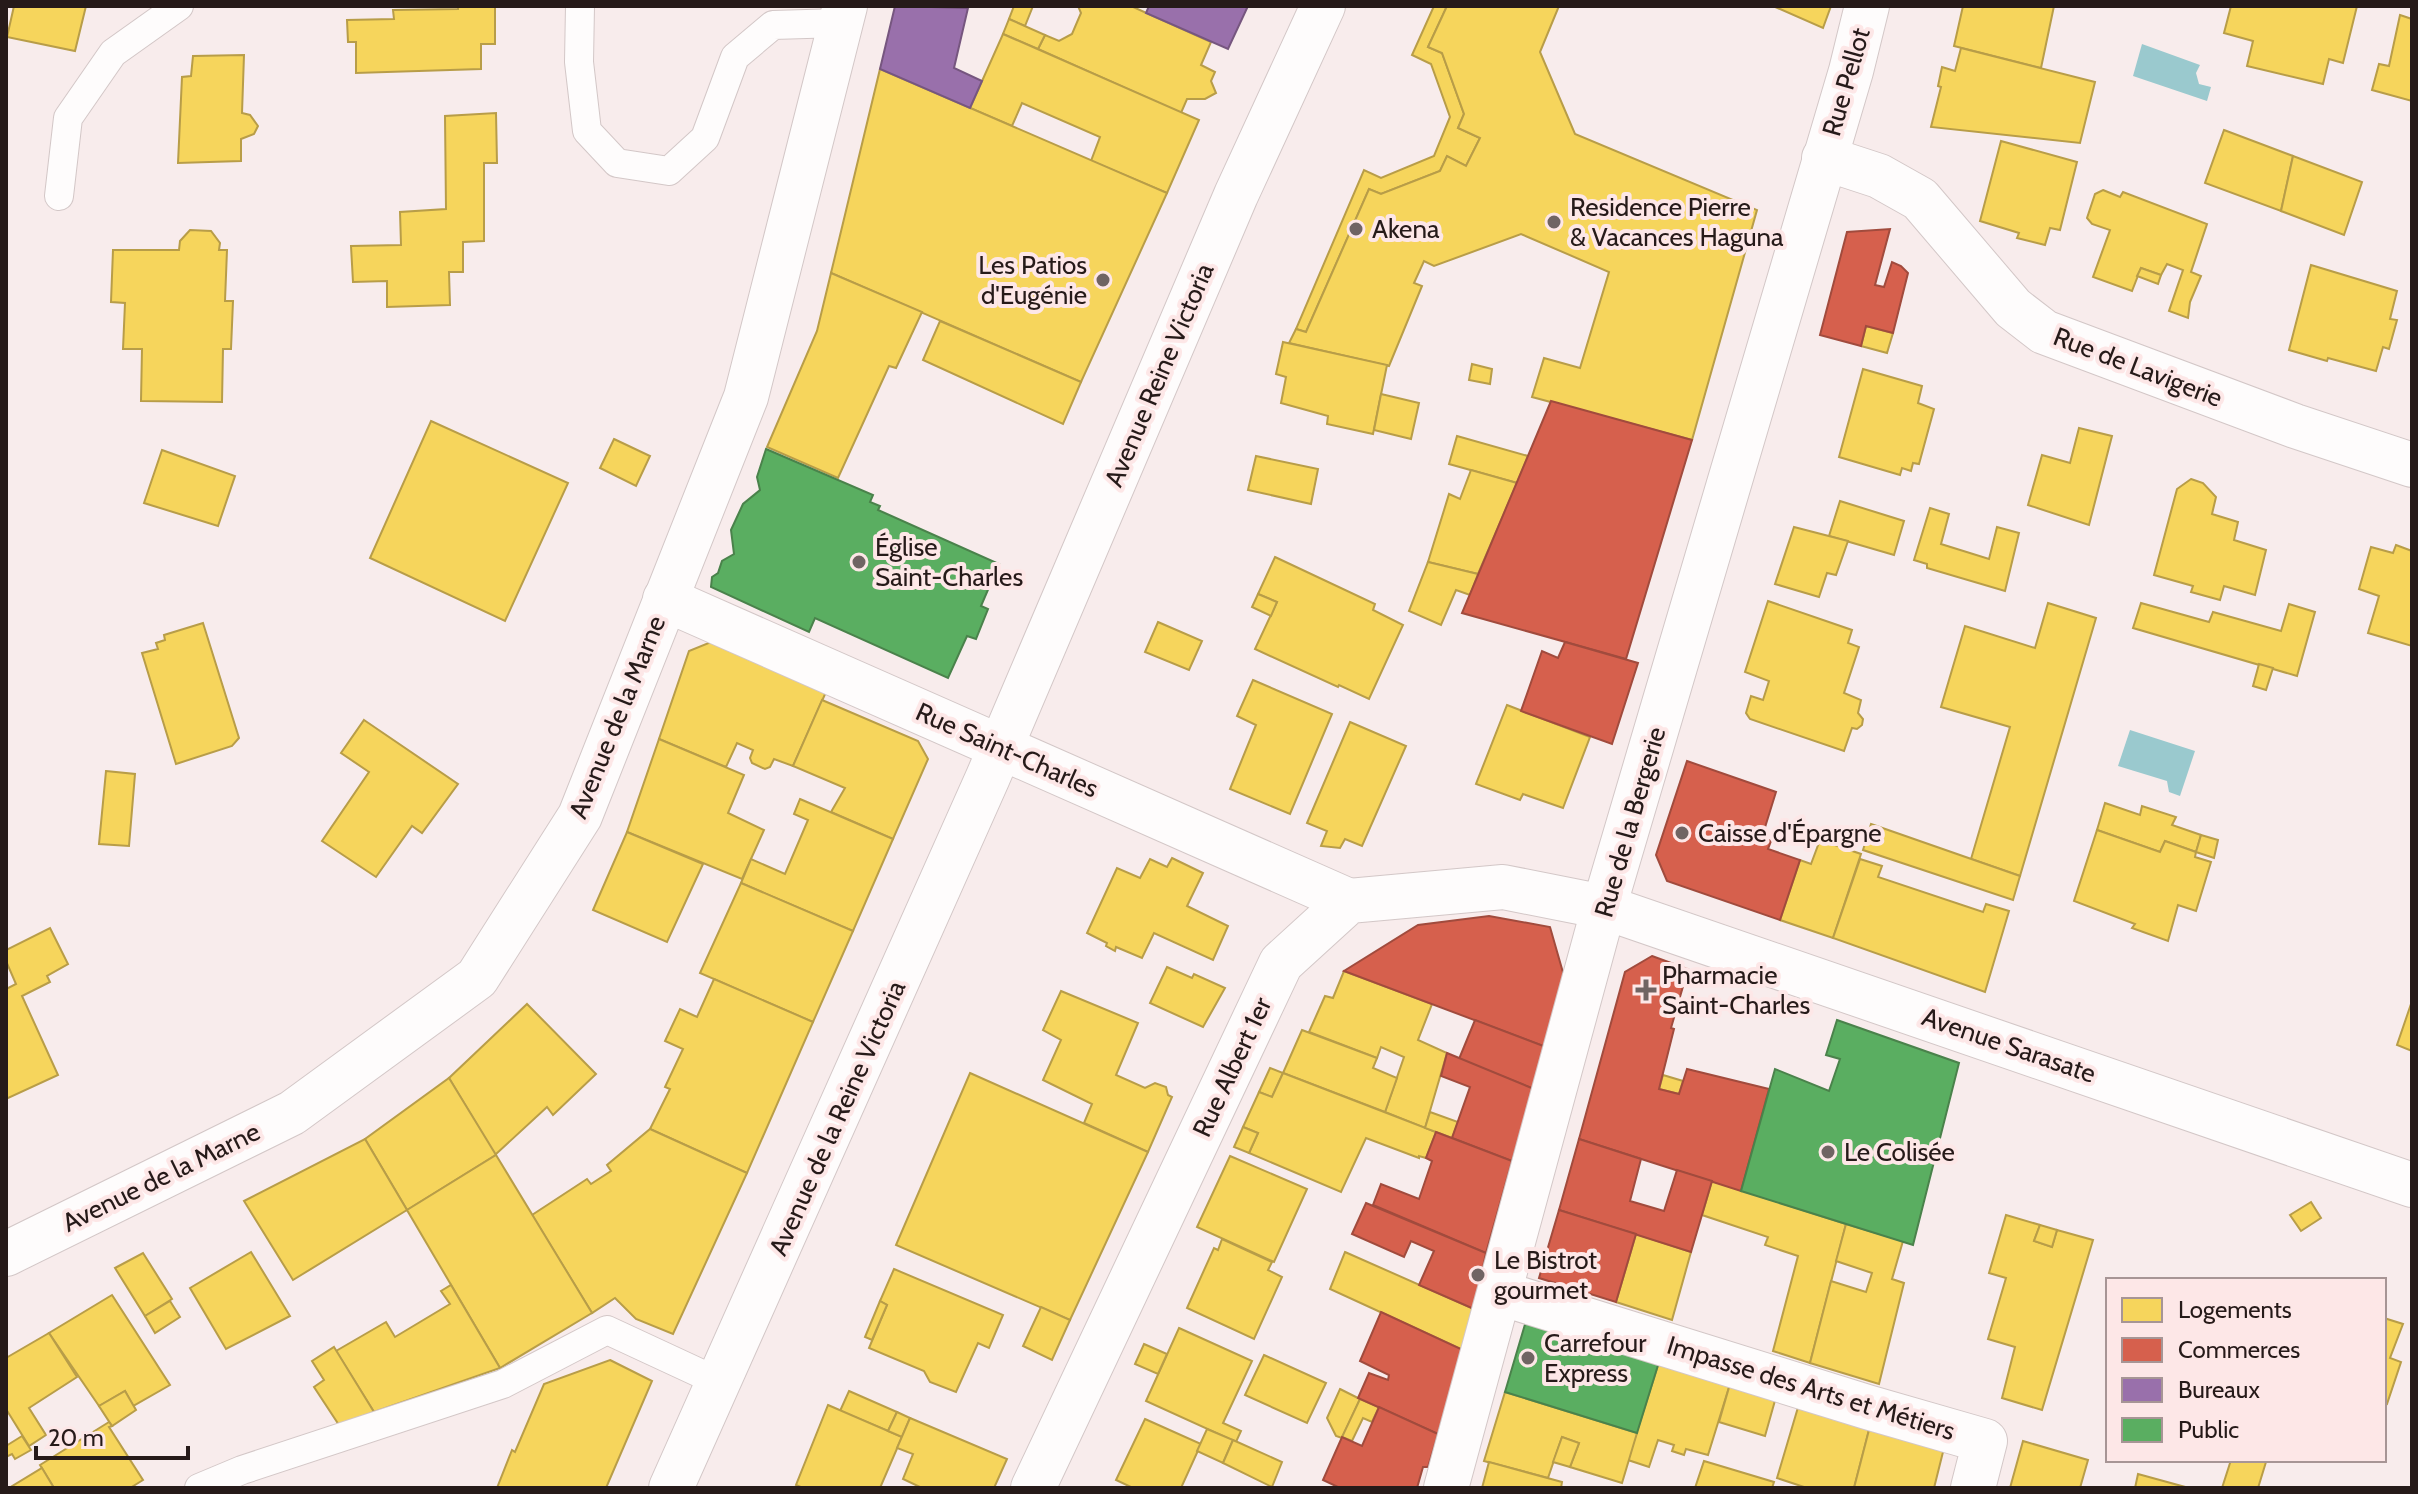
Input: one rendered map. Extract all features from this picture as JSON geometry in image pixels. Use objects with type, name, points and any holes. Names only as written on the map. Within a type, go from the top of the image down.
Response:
[{"type":"street","name":"Avenue Reine Victoria","points":[[1000,747],[1236,195],[1323,6]]},
{"type":"street","name":"Rue Pellot","points":[[1824,158],[1867,6]]},
{"type":"street","name":"Avenue de la Marne","points":[[6,1254],[292,1113],[477,978],[580,816],[746,397],[842,15]]},
{"type":"street","name":"Rue de Lavigerie","points":[[1824,158],[1879,176],[1920,199],[2013,308],[2044,332],[2295,426],[2412,465]]},
{"type":"street","name":"Rue de la Bergerie","points":[[1446,1488],[1604,907],[1824,158]]},
{"type":"street","name":"Rue Saint-Charles","points":[[665,599],[1349,901]]},
{"type":"street","name":"Avenue de la Reine Victoria","points":[[671,1488],[1000,747]]},
{"type":"street","points":[[1349,901],[1503,887],[1604,907]]},
{"type":"street","name":"Rue Albert 1er","points":[[1033,1488],[1281,963],[1349,901]]},
{"type":"street","name":"Avenue Sarasate","points":[[1604,907],[2412,1185]]},
{"type":"street","name":"Impasse des Arts et Métiers","points":[[1500,1293],[1985,1441],[1973,1488]]},
{"type":"lane","points":[[59,196],[68,118],[113,53],[179,6]]},
{"type":"lane","points":[[580,6],[579,62],[587,131],[617,163],[669,171],[705,138],[735,57],[773,25],[842,15]]},
{"type":"lane","points":[[199,1488],[242,1470],[503,1384],[607,1330],[719,1382]]},
{"type":"water","points":[[2142,44],[2200,65],[2196,73],[2199,84],[2211,87],[2207,101],[2133,76]]},
{"type":"water","points":[[2130,730],[2195,751],[2180,796],[2169,792],[2167,781],[2118,766]]},
{"type":"building: Logements","points":[[14,6],[86,6],[75,51],[7,37]]},
{"type":"building: Logements","points":[[458,6],[495,6],[495,44],[481,44],[481,69],[356,73],[356,42],[348,42],[347,20],[394,19],[393,10],[458,9]]},
{"type":"building: Logements","points":[[1014,6],[1033,6],[1025,26],[1009,19]]},
{"type":"building: Logements","points":[[1078,6],[1131,6],[1211,42],[1201,65],[1215,72],[1211,81],[1216,93],[1205,99],[1187,99],[1181,113],[1038,49],[1045,35],[1059,41],[1072,34],[1081,13]]},
{"type":"building: Logements","points":[[1434,6],[1447,6],[1428,47],[1442,53],[1464,114],[1458,128],[1480,138],[1466,166],[1447,156],[1440,171],[1381,194],[1369,189],[1306,332],[1296,329],[1364,170],[1381,178],[1434,156],[1450,117],[1431,64],[1412,55]]},
{"type":"building: Logements","name":"Residence Pierre & Vacances Haguna","points":[[1447,6],[1559,6],[1540,52],[1575,134],[1757,210],[1692,440],[1532,397],[1544,358],[1580,368],[1609,272],[1521,234],[1434,266],[1424,261],[1414,283],[1422,286],[1389,366],[1289,343],[1296,329],[1306,332],[1369,189],[1381,194],[1440,171],[1447,156],[1466,166],[1480,138],[1458,128],[1464,114],[1442,53],[1428,47]]},
{"type":"building: Logements","points":[[1773,6],[1831,6],[1823,28]]},
{"type":"building: Logements","points":[[1963,6],[2054,6],[2041,68],[1954,46]]},
{"type":"building: Logements","points":[[2231,6],[2357,6],[2343,63],[2329,59],[2323,84],[2247,66],[2253,41],[2224,33]]},
{"type":"building: Logements","points":[[2400,15],[2412,19],[2412,101],[2372,90],[2379,64],[2389,66]]},
{"type":"building: Logements","points":[[1009,19],[1045,35],[1038,49],[1003,34]]},
{"type":"building: Logements","points":[[1003,34],[1199,120],[1167,193],[1091,161],[1100,137],[1022,103],[1012,126],[970,108]]},
{"type":"building: Logements","points":[[1961,48],[2095,82],[2080,143],[1931,127],[1941,87],[1938,86],[1942,67],[1955,71]]},
{"type":"building: Logements","points":[[244,55],[242,113],[250,115],[258,126],[254,134],[241,139],[241,161],[178,163],[182,77],[191,76],[193,56]]},
{"type":"building: Logements","points":[[880,69],[1167,193],[1081,382],[831,273]]},
{"type":"building: Logements","points":[[496,113],[497,163],[484,163],[484,241],[463,242],[463,272],[449,272],[450,305],[387,307],[387,281],[353,282],[351,246],[401,245],[400,212],[446,209],[445,116]]},
{"type":"building: Logements","points":[[2224,130],[2293,156],[2281,211],[2205,183]]},
{"type":"building: Logements","points":[[2001,141],[2077,162],[2060,230],[2050,228],[2045,245],[2017,238],[2019,233],[1980,221]]},
{"type":"building: Logements","points":[[2293,156],[2362,182],[2344,235],[2281,211]]},
{"type":"building: Logements","points":[[2103,190],[2120,197],[2123,192],[2207,224],[2191,272],[2201,276],[2190,302],[2188,318],[2169,311],[2183,270],[2167,264],[2161,275],[2141,268],[2132,291],[2093,277],[2110,230],[2092,224],[2087,218],[2095,194]]},
{"type":"building: Logements","points":[[190,230],[211,231],[220,243],[219,250],[227,250],[225,301],[233,301],[231,349],[223,349],[222,402],[141,401],[142,349],[123,349],[125,303],[111,302],[113,250],[179,250],[180,241]]},
{"type":"building: Logements","points":[[2311,265],[2397,291],[2390,319],[2397,320],[2389,349],[2383,347],[2376,371],[2289,350]]},
{"type":"building: Logements","points":[[2141,268],[2161,275],[2158,284],[2137,276]]},
{"type":"building: Logements","points":[[831,273],[922,312],[896,368],[889,366],[838,478],[767,447],[817,331]]},
{"type":"building: Logements","points":[[940,321],[1081,382],[1063,424],[923,360]]},
{"type":"building: Logements","points":[[1866,326],[1893,333],[1887,353],[1861,346]]},
{"type":"building: Logements","points":[[1283,342],[1387,365],[1373,434],[1327,424],[1328,416],[1281,403],[1286,377],[1276,374]]},
{"type":"building: Logements","points":[[1472,364],[1492,369],[1490,384],[1469,380]]},
{"type":"building: Logements","points":[[1863,369],[1922,386],[1918,403],[1934,409],[1919,464],[1913,463],[1911,471],[1902,468],[1900,475],[1839,457]]},
{"type":"building: Logements","points":[[1381,394],[1419,403],[1411,439],[1374,430]]},
{"type":"building: Logements","points":[[431,421],[568,483],[505,621],[370,558]]},
{"type":"building: Logements","points":[[2079,428],[2112,436],[2089,525],[2028,505],[2042,455],[2070,463]]},
{"type":"building: Logements","points":[[1457,436],[1528,456],[1517,483],[1449,464]]},
{"type":"building: Logements","points":[[614,439],[650,456],[636,486],[600,468]]},
{"type":"building: Logements","points":[[162,450],[235,476],[218,526],[144,503]]},
{"type":"building: Logements","points":[[1256,456],[1318,469],[1311,504],[1248,490]]},
{"type":"building: Logements","points":[[1471,470],[1517,483],[1478,574],[1428,562],[1449,494],[1460,499]]},
{"type":"building: Logements","points":[[2191,479],[2203,483],[2216,497],[2212,514],[2238,522],[2234,540],[2266,550],[2255,595],[2224,586],[2220,600],[2191,592],[2193,586],[2154,575],[2177,489]]},
{"type":"building: Logements","points":[[1840,501],[1904,521],[1894,555],[1829,536]]},
{"type":"building: Logements","points":[[1930,508],[1949,514],[1941,544],[1989,559],[1997,527],[2019,533],[2005,591],[1927,568],[1927,564],[1914,560]]},
{"type":"building: Logements","points":[[1794,527],[1848,541],[1836,575],[1827,573],[1819,597],[1775,584]]},
{"type":"building: Logements","points":[[2396,545],[2412,551],[2412,646],[2368,633],[2379,596],[2359,589],[2371,547],[2393,553]]},
{"type":"building: Logements","points":[[1275,557],[1375,604],[1373,610],[1403,625],[1369,699],[1255,649],[1277,602],[1258,594]]},
{"type":"building: Logements","points":[[1428,562],[1478,574],[1470,595],[1456,590],[1441,625],[1409,611]]},
{"type":"building: Logements","points":[[1258,594],[1277,602],[1271,616],[1252,607]]},
{"type":"building: Logements","points":[[1768,601],[1852,630],[1848,643],[1859,647],[1844,693],[1861,700],[1858,713],[1863,719],[1862,725],[1852,728],[1844,751],[1750,719],[1746,713],[1751,696],[1763,700],[1769,681],[1745,672]]},
{"type":"building: Logements","points":[[2048,603],[2096,618],[2020,876],[1971,859],[2010,727],[1941,707],[1965,626],[2035,648]]},
{"type":"building: Logements","points":[[2141,603],[2209,622],[2213,612],[2281,631],[2289,604],[2315,612],[2297,676],[2133,628]]},
{"type":"building: Logements","points":[[1158,622],[1202,641],[1189,670],[1145,652]]},
{"type":"building: Logements","points":[[203,623],[239,738],[232,746],[176,764],[142,653],[158,649],[156,643],[165,640],[164,635]]},
{"type":"building: Logements","points":[[711,642],[826,692],[793,766],[774,759],[765,769],[752,763],[753,750],[737,743],[726,767],[659,739],[689,651]]},
{"type":"building: Logements","points":[[2259,664],[2273,668],[2266,690],[2253,686]]},
{"type":"building: Logements","points":[[1253,680],[1332,714],[1290,814],[1230,789],[1256,725],[1237,716]]},
{"type":"building: Logements","points":[[822,700],[918,741],[928,759],[893,839],[831,812],[845,788],[793,766]]},
{"type":"building: Logements","points":[[1507,705],[1590,737],[1563,808],[1523,794],[1520,800],[1476,784]]},
{"type":"building: Logements","points":[[364,720],[458,784],[422,833],[412,826],[376,877],[322,841],[369,772],[341,753]]},
{"type":"building: Logements","points":[[1350,722],[1406,746],[1362,846],[1345,839],[1340,848],[1321,846],[1327,831],[1307,823]]},
{"type":"building: Logements","points":[[659,739],[744,775],[728,813],[764,830],[742,879],[627,832]]},
{"type":"building: Logements","points":[[106,771],[135,774],[129,846],[99,844]]},
{"type":"building: Logements","points":[[800,799],[893,839],[853,931],[741,883],[751,859],[785,874],[808,820],[794,814]]},
{"type":"building: Logements","points":[[2105,803],[2140,815],[2142,806],[2176,817],[2172,825],[2201,835],[2196,852],[2165,841],[2160,852],[2097,830]]},
{"type":"building: Logements","points":[[1871,824],[2020,876],[2013,900],[1863,850]]},
{"type":"building: Logements","points":[[2097,830],[2160,852],[2165,841],[2196,852],[2195,857],[2211,862],[2196,911],[2178,905],[2168,941],[2132,928],[2135,924],[2074,901]]},
{"type":"building: Logements","points":[[627,832],[703,864],[667,942],[593,910]]},
{"type":"building: Logements","points":[[2201,835],[2218,840],[2214,858],[2196,852]]},
{"type":"building: Logements","points":[[1820,840],[1861,854],[1833,938],[1780,920],[1800,860],[1811,864]]},
{"type":"building: Logements","points":[[1172,858],[1203,873],[1187,906],[1228,926],[1213,960],[1154,933],[1142,958],[1116,947],[1115,951],[1106,946],[1107,943],[1087,933],[1117,868],[1140,878],[1150,859],[1167,867]]},
{"type":"building: Logements","points":[[1860,859],[1882,866],[1878,877],[1983,912],[1986,904],[2009,911],[1985,992],[1833,938]]},
{"type":"building: Logements","points":[[741,883],[853,931],[813,1022],[700,973]]},
{"type":"building: Logements","points":[[50,928],[68,964],[47,976],[50,982],[22,996],[58,1075],[6,1099],[6,989],[16,984],[6,961],[6,950]]},
{"type":"building: Logements","points":[[1167,967],[1192,978],[1194,974],[1225,988],[1203,1027],[1150,1003]]},
{"type":"building: Logements","points":[[1344,971],[1432,1004],[1418,1040],[1447,1053],[1425,1128],[1385,1112],[1404,1057],[1381,1047],[1377,1058],[1309,1032],[1325,996],[1333,998]]},
{"type":"building: Logements","points":[[714,979],[813,1022],[747,1173],[650,1129],[670,1089],[665,1087],[683,1049],[665,1041],[680,1009],[697,1017]]},
{"type":"building: Logements","points":[[1061,991],[1138,1023],[1116,1075],[1145,1088],[1155,1083],[1166,1087],[1168,1095],[1172,1097],[1148,1152],[1084,1123],[1092,1104],[1043,1080],[1061,1040],[1043,1030]]},
{"type":"building: Logements","points":[[2412,1001],[2412,1051],[2397,1045]]},
{"type":"building: Logements","points":[[527,1004],[596,1074],[553,1115],[547,1107],[495,1155],[449,1078]]},
{"type":"building: Logements","points":[[1302,1030],[1377,1058],[1373,1068],[1397,1078],[1385,1112],[1283,1073]]},
{"type":"building: Logements","points":[[1270,1068],[1283,1073],[1272,1097],[1259,1092]]},
{"type":"building: Logements","points":[[970,1073],[1148,1152],[1070,1320],[896,1245]]},
{"type":"building: Logements","points":[[1283,1073],[1436,1132],[1426,1158],[1366,1138],[1341,1192],[1249,1153],[1258,1133],[1243,1127],[1259,1092],[1272,1097]]},
{"type":"building: Logements","points":[[1663,1075],[1683,1081],[1679,1094],[1659,1089]]},
{"type":"building: Logements","points":[[449,1078],[496,1155],[407,1210],[365,1139]]},
{"type":"building: Logements","points":[[1430,1112],[1458,1122],[1452,1138],[1425,1128]]},
{"type":"building: Logements","points":[[1243,1127],[1258,1133],[1249,1153],[1234,1147]]},
{"type":"building: Logements","points":[[650,1129],[747,1173],[673,1334],[636,1319],[615,1298],[592,1313],[532,1215],[587,1179],[591,1184],[611,1171],[607,1165]]},
{"type":"building: Logements","points":[[365,1139],[407,1210],[293,1280],[244,1201]]},
{"type":"building: Logements","points":[[496,1155],[592,1313],[500,1368],[407,1210]]},
{"type":"building: Logements","points":[[1230,1156],[1307,1189],[1274,1262],[1197,1227]]},
{"type":"building: Logements","points":[[1712,1181],[1846,1224],[1810,1363],[1773,1351],[1798,1256],[1765,1245],[1768,1237],[1702,1215]]},
{"type":"building: Logements","points":[[2311,1202],[2321,1218],[2301,1231],[2290,1215]]},
{"type":"building: Logements","points":[[2006,1215],[2040,1225],[2034,1241],[2052,1247],[2057,1230],[2093,1240],[2042,1410],[2002,1398],[2015,1347],[1988,1339],[2006,1278],[1989,1273]]},
{"type":"building: Logements","points":[[1846,1224],[1903,1241],[1892,1279],[1904,1283],[1879,1384],[1810,1363],[1831,1281],[1866,1292],[1872,1273],[1836,1261]]},
{"type":"building: Logements","points":[[2040,1225],[2057,1230],[2052,1247],[2034,1241]]},
{"type":"building: Logements","points":[[1636,1234],[1691,1252],[1672,1320],[1616,1302]]},
{"type":"building: Logements","points":[[1222,1239],[1272,1262],[1268,1270],[1282,1277],[1254,1339],[1187,1308],[1214,1248],[1218,1250]]},
{"type":"building: Logements","points":[[251,1252],[290,1316],[226,1349],[190,1288]]},
{"type":"building: Logements","points":[[1345,1252],[1474,1309],[1463,1350],[1330,1289]]},
{"type":"building: Logements","points":[[143,1253],[172,1299],[145,1316],[115,1268]]},
{"type":"building: Logements","points":[[894,1269],[1003,1315],[989,1348],[978,1343],[956,1392],[930,1382],[924,1371],[869,1348],[887,1305],[880,1301]]},
{"type":"building: Logements","points":[[451,1285],[500,1368],[374,1412],[336,1351],[386,1322],[395,1337],[450,1304],[441,1291]]},
{"type":"building: Logements","points":[[112,1295],[170,1385],[133,1406],[125,1391],[99,1406],[49,1333]]},
{"type":"building: Logements","points":[[170,1301],[180,1317],[155,1333],[145,1316]]},
{"type":"building: Logements","points":[[880,1301],[887,1305],[872,1340],[865,1337]]},
{"type":"building: Logements","points":[[1041,1307],[1070,1320],[1052,1360],[1023,1346]]},
{"type":"building: Logements","points":[[2386,1319],[2403,1324],[2390,1358],[2401,1362],[2387,1404]]},
{"type":"building: Logements","points":[[1179,1328],[1252,1361],[1223,1423],[1241,1431],[1236,1442],[1146,1401]]},
{"type":"building: Logements","points":[[49,1333],[77,1377],[29,1408],[46,1435],[29,1446],[6,1409],[6,1358]]},
{"type":"building: Logements","points":[[1144,1344],[1167,1354],[1158,1374],[1135,1364]]},
{"type":"building: Logements","points":[[334,1347],[374,1412],[339,1425],[314,1387],[324,1380],[312,1361]]},
{"type":"building: Logements","points":[[1264,1355],[1326,1383],[1307,1423],[1245,1395]]},
{"type":"building: Logements","points":[[610,1360],[652,1381],[606,1488],[497,1488],[544,1384]]},
{"type":"building: Logements","points":[[1659,1362],[1730,1384],[1708,1455],[1686,1449],[1684,1455],[1672,1451],[1674,1445],[1658,1440],[1649,1467],[1628,1460]]},
{"type":"building: Logements","points":[[1730,1384],[1776,1397],[1765,1436],[1719,1422]]},
{"type":"building: Logements","points":[[1340,1389],[1360,1399],[1342,1438],[1336,1436],[1327,1418]]},
{"type":"building: Logements","points":[[125,1391],[136,1410],[112,1426],[99,1406]]},
{"type":"building: Logements","points":[[849,1391],[897,1412],[888,1431],[840,1411]]},
{"type":"building: Logements","points":[[1505,1392],[1637,1433],[1622,1483],[1570,1467],[1579,1443],[1562,1437],[1548,1478],[1484,1461]]},
{"type":"building: Logements","points":[[1360,1399],[1379,1407],[1372,1422],[1363,1418],[1352,1441],[1342,1437]]},
{"type":"building: Logements","points":[[1799,1404],[1870,1426],[1854,1488],[1807,1488],[1777,1478]]},
{"type":"building: Logements","points":[[828,1405],[902,1437],[880,1488],[803,1488],[796,1485]]},
{"type":"building: Logements","points":[[897,1412],[910,1418],[902,1437],[888,1431]]},
{"type":"building: Logements","points":[[910,1418],[1007,1459],[994,1488],[922,1488],[903,1479],[913,1454],[897,1448]]},
{"type":"building: Logements","points":[[1145,1419],[1201,1444],[1181,1488],[1133,1488],[1116,1480]]},
{"type":"building: Logements","points":[[109,1422],[112,1426],[109,1427],[143,1480],[130,1488],[54,1488],[40,1465]]},
{"type":"building: Logements","points":[[1870,1426],[1944,1448],[1934,1488],[1854,1488]]},
{"type":"building: Logements","points":[[1207,1429],[1233,1440],[1223,1463],[1197,1451]]},
{"type":"building: Logements","points":[[22,1436],[31,1450],[15,1459],[12,1454],[6,1457],[6,1446]]},
{"type":"building: Logements","points":[[1562,1437],[1579,1443],[1570,1467],[1553,1462]]},
{"type":"building: Logements","points":[[1233,1440],[1282,1462],[1272,1487],[1223,1463]]},
{"type":"building: Logements","points":[[2023,1441],[2088,1460],[2080,1488],[2010,1488]]},
{"type":"building: Logements","points":[[1704,1461],[1774,1482],[1772,1488],[1695,1488]]},
{"type":"building: Logements","points":[[1489,1462],[1562,1482],[1561,1488],[1482,1488]]},
{"type":"building: Logements","points":[[2230,1462],[2266,1462],[2258,1488],[2222,1488]]},
{"type":"building: Logements","points":[[42,1468],[54,1488],[9,1488]]},
{"type":"building: Logements","points":[[2138,1474],[2189,1488],[2135,1488]]},
{"type":"building: Commerces","points":[[1890,229],[1875,285],[1884,287],[1892,262],[1908,273],[1893,333],[1866,326],[1861,346],[1820,335],[1847,232]]},
{"type":"building: Commerces","points":[[1551,401],[1692,440],[1626,659],[1462,613]]},
{"type":"building: Commerces","points":[[1565,642],[1638,663],[1612,744],[1521,711],[1542,651],[1558,658]]},
{"type":"building: Commerces","points":[[1687,761],[1776,792],[1762,837],[1771,841],[1768,849],[1800,860],[1780,920],[1667,881],[1656,855]]},
{"type":"building: Commerces","points":[[1489,916],[1550,927],[1566,983],[1546,1047],[1344,971],[1418,925]]},
{"type":"building: Commerces","points":[[1652,956],[1688,969],[1671,1028],[1674,1029],[1659,1089],[1679,1094],[1687,1069],[1769,1089],[1741,1191],[1579,1139],[1625,972]]},
{"type":"building: Commerces","points":[[1475,1020],[1546,1047],[1534,1089],[1459,1059]]},
{"type":"building: Commerces","points":[[1447,1053],[1534,1089],[1512,1161],[1452,1138],[1470,1087],[1441,1076]]},
{"type":"building: Commerces","points":[[1436,1132],[1512,1161],[1486,1253],[1373,1205],[1381,1184],[1419,1199],[1432,1161],[1426,1158]]},
{"type":"building: Commerces","points":[[1579,1139],[1641,1159],[1630,1201],[1664,1211],[1677,1170],[1712,1181],[1691,1252],[1559,1210]]},
{"type":"building: Commerces","points":[[1366,1203],[1486,1253],[1474,1309],[1419,1285],[1434,1251],[1411,1241],[1404,1257],[1352,1234]]},
{"type":"building: Commerces","points":[[1559,1210],[1636,1234],[1616,1302],[1539,1278]]},
{"type":"building: Commerces","points":[[1381,1312],[1463,1350],[1438,1434],[1358,1398],[1369,1373],[1388,1380],[1389,1375],[1360,1361]]},
{"type":"building: Commerces","points":[[1379,1407],[1438,1434],[1428,1467],[1423,1467],[1417,1488],[1340,1488],[1323,1480],[1342,1437],[1362,1446]]},
{"type":"building: Bureaux","points":[[895,6],[968,8],[954,68],[982,81],[970,108],[880,69]]},
{"type":"building: Bureaux","points":[[1149,6],[1248,6],[1228,49],[1146,13]]},
{"type":"building: Public","name":"Église Saint-Charles","points":[[766,449],[873,495],[870,502],[880,506],[878,510],[999,564],[981,606],[988,609],[976,639],[967,636],[948,678],[815,618],[809,632],[711,587],[712,577],[718,573],[722,561],[734,554],[731,530],[743,504],[760,490],[757,477]]},
{"type":"building: Public","points":[[1837,1020],[1959,1063],[1913,1245],[1741,1191],[1775,1069],[1829,1091],[1840,1059],[1826,1055]]},
{"type":"building: Public","points":[[1526,1321],[1659,1362],[1637,1433],[1505,1392]]},
{"type":"place","name":"Residence Pierre & Vacances Haguna","points":[[1554,222]]},
{"type":"place","name":"Akena","points":[[1356,229]]},
{"type":"place","name":"Les Patios d'Eugénie","points":[[1103,280]]},
{"type":"place","name":"Église Saint-Charles","points":[[859,562]]},
{"type":"place","name":"Caisse d'Épargne","points":[[1682,833]]},
{"type":"place","name":"Pharmacie Saint-Charles","points":[[1646,990]]},
{"type":"place","name":"Le Colisée","points":[[1828,1152]]},
{"type":"place","name":"Le Bistrot gourmet","points":[[1478,1275]]},
{"type":"place","name":"Carrefour Express","points":[[1528,1358]]}]
